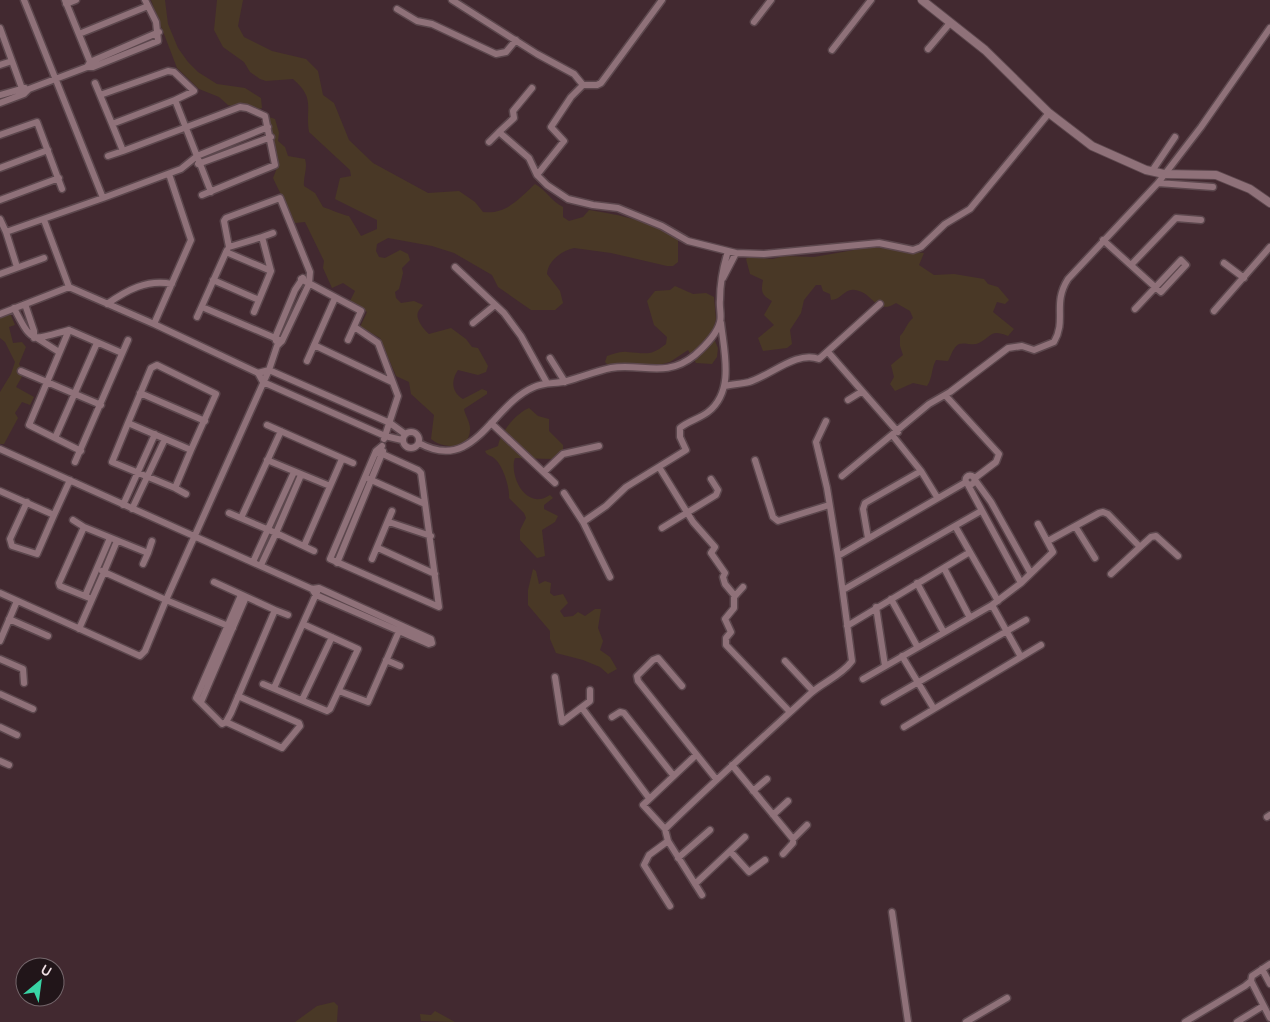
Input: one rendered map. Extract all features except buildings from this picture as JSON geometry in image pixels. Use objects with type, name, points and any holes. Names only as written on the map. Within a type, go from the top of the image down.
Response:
[{"type":"street","points":[[24,0],[103,198]]},
{"type":"street","points":[[76,0],[66,2],[90,65]]},
{"type":"street","points":[[452,0],[574,74],[583,85]]},
{"type":"street","points":[[537,175],[564,141],[551,127],[571,97],[583,85],[597,85],[601,83],[662,0]]},
{"type":"street","points":[[754,22],[771,0]]},
{"type":"street","points":[[832,50],[872,0]]},
{"type":"street","points":[[922,0],[1012,74],[1050,113],[1092,146],[1152,172],[1216,175],[1250,189],[1270,203]]},
{"type":"street","points":[[0,95],[23,90],[56,79],[159,32],[146,3],[79,34]]},
{"type":"street","points":[[397,9],[417,21],[432,24],[496,54],[506,52],[516,40]]},
{"type":"street","points":[[928,48],[950,23]]},
{"type":"street","points":[[842,476],[929,404],[1008,348],[1022,346],[1034,350],[1054,342],[1061,327],[1059,303],[1061,290],[1088,256],[1158,183],[1216,106],[1270,28]]},
{"type":"street","points":[[0,30],[23,90]]},
{"type":"street","points":[[0,65],[12,61]]},
{"type":"street","points":[[100,95],[171,71],[194,91],[176,100],[112,124]]},
{"type":"street","points":[[95,83],[123,151]]},
{"type":"street","points":[[489,142],[514,118],[513,111],[532,88]]},
{"type":"street","points":[[0,103],[23,90]]},
{"type":"street","points":[[176,100],[211,192]]},
{"type":"street","points":[[108,156],[244,107],[265,116],[275,164],[202,195]]},
{"type":"street","points":[[499,132],[529,158],[537,175],[562,196],[593,205],[618,208],[662,226],[688,241],[736,253],[764,254],[879,243],[914,250],[921,247],[945,224],[970,209],[1050,113]]},
{"type":"street","points":[[0,135],[37,122],[62,189]]},
{"type":"street","points":[[0,240],[4,232],[44,220],[169,174],[190,164],[197,156],[268,127]]},
{"type":"street","points":[[1152,172],[1175,137]]},
{"type":"street","points":[[190,164],[200,164],[271,138]]},
{"type":"street","points":[[0,168],[48,150]]},
{"type":"street","points":[[154,324],[192,240],[169,174]]},
{"type":"street","points":[[0,200],[59,178]]},
{"type":"street","points":[[1158,183],[1213,187]]},
{"type":"street","points":[[0,593],[140,656],[145,651],[193,537],[280,343],[309,284],[310,272],[281,198],[225,218],[228,250],[197,317]]},
{"type":"street","points":[[1131,265],[1176,218],[1201,220]]},
{"type":"street","points":[[0,219],[17,268]]},
{"type":"street","points":[[44,220],[69,287]]},
{"type":"street","points":[[228,250],[273,233]]},
{"type":"street","points":[[254,312],[271,271],[262,237]]},
{"type":"street","points":[[1103,240],[1155,287],[1162,292],[1186,265],[1181,260],[1155,287],[1135,309]]},
{"type":"street","points":[[1214,311],[1270,247]]},
{"type":"street","points":[[228,250],[271,271]]},
{"type":"street","points":[[728,251],[729,260]]},
{"type":"street","points":[[583,522],[606,506],[626,487],[686,450],[680,437],[680,428],[712,408],[725,386],[721,321],[721,281],[729,260],[736,253]]},
{"type":"street","points":[[0,274],[44,258]]},
{"type":"street","points":[[1224,263],[1244,278]]},
{"type":"street","points":[[455,267],[495,305],[521,336],[547,382]]},
{"type":"street","points":[[275,338],[301,279],[310,272]]},
{"type":"street","points":[[301,279],[361,311],[356,328],[348,340]]},
{"type":"street","points":[[213,280],[259,300]]},
{"type":"street","points":[[107,304],[122,293],[141,285],[158,281],[172,284]]},
{"type":"street","points":[[0,314],[69,287],[154,324],[258,373],[263,382],[384,436],[404,437],[415,433],[419,443],[432,450],[447,452],[476,439],[526,390],[547,382],[565,382],[611,368],[628,367],[658,371],[679,364],[694,356],[716,332],[721,321]]},
{"type":"street","points":[[307,361],[335,298]]},
{"type":"street","points":[[25,304],[36,338]]},
{"type":"street","points":[[725,386],[749,382],[770,371],[808,356],[819,359],[880,304]]},
{"type":"street","points":[[473,323],[495,305]]},
{"type":"street","points":[[202,307],[275,338],[280,343]]},
{"type":"street","points":[[14,308],[27,334],[59,352]]},
{"type":"street","points":[[356,328],[378,343],[398,397],[384,436],[382,446],[384,454],[369,478],[330,559],[439,607],[431,536],[420,471],[384,454],[376,451]]},
{"type":"street","points":[[36,338],[69,330],[122,353]]},
{"type":"street","points":[[69,330],[29,424],[81,451]]},
{"type":"street","points":[[75,462],[102,405],[128,340]]},
{"type":"street","points":[[55,438],[97,343]]},
{"type":"street","points":[[314,345],[392,382]]},
{"type":"street","points":[[828,352],[895,434],[937,497]]},
{"type":"street","points":[[550,358],[565,382]]},
{"type":"street","points":[[175,488],[216,394],[157,365],[151,368],[112,462],[186,494]]},
{"type":"street","points":[[258,373],[269,370],[390,423],[404,437],[408,448],[416,447],[419,443]]},
{"type":"street","points":[[22,371],[102,405]]},
{"type":"street","points":[[848,400],[861,392]]},
{"type":"street","points":[[140,393],[205,421]]},
{"type":"street","points":[[945,394],[999,454],[996,462],[975,479]]},
{"type":"street","points":[[665,830],[716,779],[813,690],[840,673],[852,661],[838,556],[816,442],[826,421]]},
{"type":"street","points":[[128,423],[191,450]]},
{"type":"street","points":[[491,423],[554,483]]},
{"type":"street","points":[[267,425],[353,464]]},
{"type":"street","points":[[241,518],[281,431]]},
{"type":"street","points":[[123,505],[155,434]]},
{"type":"street","points":[[132,509],[165,439]]},
{"type":"street","points":[[369,478],[376,451],[382,446]]},
{"type":"street","points":[[544,472],[563,454],[599,446]]},
{"type":"street","points":[[0,449],[400,629],[368,702],[339,691]]},
{"type":"street","points":[[304,546],[342,459]]},
{"type":"street","points":[[267,460],[330,486]]},
{"type":"street","points":[[755,460],[775,520],[780,522],[829,504]]},
{"type":"street","points":[[659,467],[665,480],[694,522],[715,547],[711,553],[726,573],[722,577],[735,596]]},
{"type":"street","points":[[868,538],[863,509],[865,503],[921,471]]},
{"type":"street","points":[[253,562],[294,472]]},
{"type":"street","points":[[261,565],[301,474]]},
{"type":"street","points":[[1021,583],[967,483],[968,476],[975,479],[991,502],[1030,572]]},
{"type":"street","points":[[369,478],[425,504]]},
{"type":"street","points":[[662,528],[718,493],[712,479]]},
{"type":"street","points":[[27,502],[10,539],[12,546],[37,554],[70,480]]},
{"type":"street","points":[[838,556],[937,497],[967,483]]},
{"type":"street","points":[[0,491],[54,515]]},
{"type":"street","points":[[564,494],[583,522],[610,577]]},
{"type":"street","points":[[372,559],[392,511]]},
{"type":"street","points":[[843,590],[981,511]]},
{"type":"street","points":[[1048,541],[1103,512],[1108,514],[1140,547]]},
{"type":"street","points":[[229,513],[314,550]]},
{"type":"street","points":[[73,520],[84,527],[148,553]]},
{"type":"street","points":[[389,522],[431,536]]},
{"type":"street","points":[[863,679],[917,646],[995,603],[1021,583],[1030,572],[1051,555],[1052,549],[1038,524]]},
{"type":"street","points":[[955,526],[970,552],[1021,657]]},
{"type":"street","points":[[1074,526],[1095,558]]},
{"type":"street","points":[[84,527],[59,583],[92,599]]},
{"type":"street","points":[[1111,574],[1151,537],[1156,536],[1178,556]]},
{"type":"street","points":[[85,596],[110,538]]},
{"type":"street","points":[[78,629],[117,541]]},
{"type":"street","points":[[143,564],[152,541]]},
{"type":"street","points":[[378,548],[435,574]]},
{"type":"street","points":[[847,626],[970,552]]},
{"type":"street","points":[[944,568],[970,616]]},
{"type":"street","points":[[97,569],[230,627]]},
{"type":"street","points":[[214,582],[288,616]]},
{"type":"street","points":[[917,583],[944,631]]},
{"type":"street","points":[[743,587],[735,596],[734,608],[724,621],[731,632],[726,638],[726,645],[790,712]]},
{"type":"street","points":[[274,688],[316,591]]},
{"type":"street","points":[[238,696],[299,723],[300,726],[282,748],[226,722],[221,723],[196,698],[244,596]]},
{"type":"street","points":[[890,599],[917,646]]},
{"type":"street","points":[[0,641],[17,601]]},
{"type":"street","points":[[876,607],[885,666]]},
{"type":"street","points":[[226,722],[276,610]]},
{"type":"street","points":[[9,620],[48,636]]},
{"type":"street","points":[[884,702],[1026,620]]},
{"type":"street","points":[[263,684],[328,711],[358,650],[356,646],[303,624]]},
{"type":"street","points":[[302,700],[332,636]]},
{"type":"street","points":[[904,727],[1041,645]]},
{"type":"street","points":[[902,656],[934,709]]},
{"type":"street","points":[[682,686],[658,658],[653,660],[637,676],[638,680],[716,779]]},
{"type":"street","points":[[0,659],[23,669],[24,683]]},
{"type":"street","points":[[386,660],[400,666]]},
{"type":"street","points":[[785,661],[813,690]]},
{"type":"street","points":[[556,677],[561,721],[564,721],[582,708],[591,699],[590,690]]},
{"type":"street","points":[[0,694],[34,709]]},
{"type":"street","points":[[582,708],[649,798]]},
{"type":"street","points":[[612,717],[620,712],[624,713],[673,775]]},
{"type":"street","points":[[0,728],[17,735]]},
{"type":"street","points":[[696,755],[649,798],[643,806],[665,830],[668,841],[702,895]]},
{"type":"street","points":[[0,761],[9,765]]},
{"type":"street","points":[[732,765],[792,839],[793,843],[783,854]]},
{"type":"street","points":[[753,791],[767,779]]},
{"type":"street","points":[[773,815],[788,801]]},
{"type":"street","points":[[792,839],[807,825]]},
{"type":"street","points":[[678,858],[710,830]]},
{"type":"street","points":[[695,884],[745,837]]},
{"type":"street","points":[[668,841],[649,855],[644,865],[670,906]]},
{"type":"street","points":[[730,851],[749,872],[765,860]]},
{"type":"street","points":[[892,912],[908,1022]]},
{"type":"street","points":[[1185,1022],[1251,981],[1252,976],[1270,964]]},
{"type":"street","points":[[1262,969],[1270,984]]},
{"type":"street","points":[[1251,981],[1270,1018]]},
{"type":"street","points":[[966,1022],[1007,998]]},
{"type":"street","points":[[1237,1022],[1263,1006]]},
{"type":"shaded area","points":[[151,0],[165,0],[168,24],[178,48],[198,72],[217,84],[245,88],[261,98],[262,108],[251,112],[228,105],[219,97],[199,89],[177,68]]},
{"type":"shaded area","points":[[217,0],[243,0],[238,26],[244,37],[272,51],[306,59],[318,71],[323,95],[334,103],[349,140],[373,163],[428,193],[459,191],[475,202],[483,212],[499,211],[506,208],[535,184],[563,207],[563,217],[569,221],[583,217],[589,210],[646,223],[668,233],[678,240],[678,262],[673,266],[667,266],[611,253],[569,249],[553,261],[547,274],[560,291],[563,303],[555,310],[531,310],[498,287],[492,275],[454,253],[432,246],[388,238],[377,244],[376,251],[379,257],[385,258],[400,250],[408,254],[410,260],[402,268],[403,273],[399,289],[395,292],[396,298],[401,303],[414,301],[423,305],[417,315],[425,330],[429,334],[451,328],[466,339],[472,347],[478,348],[488,366],[486,372],[478,375],[458,370],[454,378],[454,389],[463,399],[482,389],[487,391],[487,394],[464,409],[470,428],[466,441],[455,446],[442,445],[436,442],[431,439],[434,415],[411,394],[409,382],[396,376],[380,338],[360,327],[367,312],[350,301],[355,291],[343,283],[332,288],[323,268],[324,261],[305,222],[295,223],[273,178],[279,163],[269,117],[275,119],[279,133],[278,141],[285,147],[288,156],[305,159],[304,186],[315,193],[323,207],[349,216],[361,236],[377,229],[377,220],[335,199],[340,178],[351,176],[350,170],[309,132],[307,98],[300,86],[293,79],[266,81],[260,79],[250,72],[244,62],[223,47],[214,30]]},
{"type":"shaded area","points":[[871,247],[924,253],[919,265],[934,275],[954,274],[984,279],[988,284],[998,287],[1009,300],[1005,304],[997,302],[993,312],[1014,329],[1008,336],[995,333],[977,344],[964,343],[957,345],[948,361],[936,360],[927,386],[913,383],[895,391],[890,384],[894,377],[891,365],[903,355],[900,346],[900,336],[913,318],[910,311],[896,303],[884,307],[855,290],[848,291],[838,298],[831,300],[830,294],[823,291],[821,285],[816,285],[804,300],[801,313],[790,330],[792,344],[787,348],[763,351],[758,338],[774,325],[764,315],[772,301],[763,292],[763,280],[750,274],[746,259],[748,257],[773,259],[784,256],[814,257]]},
{"type":"shaded area","points":[[675,286],[693,294],[706,293],[714,297],[716,319],[712,334],[718,348],[717,357],[712,364],[696,363],[688,350],[670,362],[655,366],[607,364],[605,362],[607,356],[622,352],[651,353],[666,344],[667,337],[654,325],[647,301],[655,291],[670,290]]},
{"type":"shaded area","points":[[10,313],[15,325],[9,327],[13,343],[22,342],[26,347],[19,364],[24,373],[16,387],[34,397],[30,405],[22,402],[15,413],[18,418],[4,444],[0,444],[0,392],[11,374],[15,362],[5,342],[0,338],[0,315]]},
{"type":"shaded area","points":[[529,408],[538,416],[549,419],[549,431],[563,445],[563,451],[553,459],[515,458],[514,461],[515,477],[518,485],[528,496],[535,499],[542,499],[550,495],[553,498],[544,505],[544,509],[558,516],[555,522],[542,530],[545,556],[537,558],[520,540],[520,530],[526,518],[524,513],[509,498],[507,483],[497,461],[485,451],[498,446],[509,424],[519,414]]},
{"type":"shaded area","points":[[533,569],[536,571],[539,584],[545,581],[551,583],[550,593],[554,596],[563,594],[568,603],[560,611],[564,617],[573,616],[578,612],[585,616],[595,609],[601,609],[598,628],[603,641],[600,650],[610,657],[617,669],[608,674],[600,667],[583,660],[556,653],[550,639],[550,631],[528,605],[528,590]]},
{"type":"shaded area","points":[[334,1002],[338,1006],[337,1022],[295,1022],[317,1006]]},
{"type":"shaded area","points":[[435,1011],[455,1022],[421,1021],[420,1014],[431,1015]]}]
